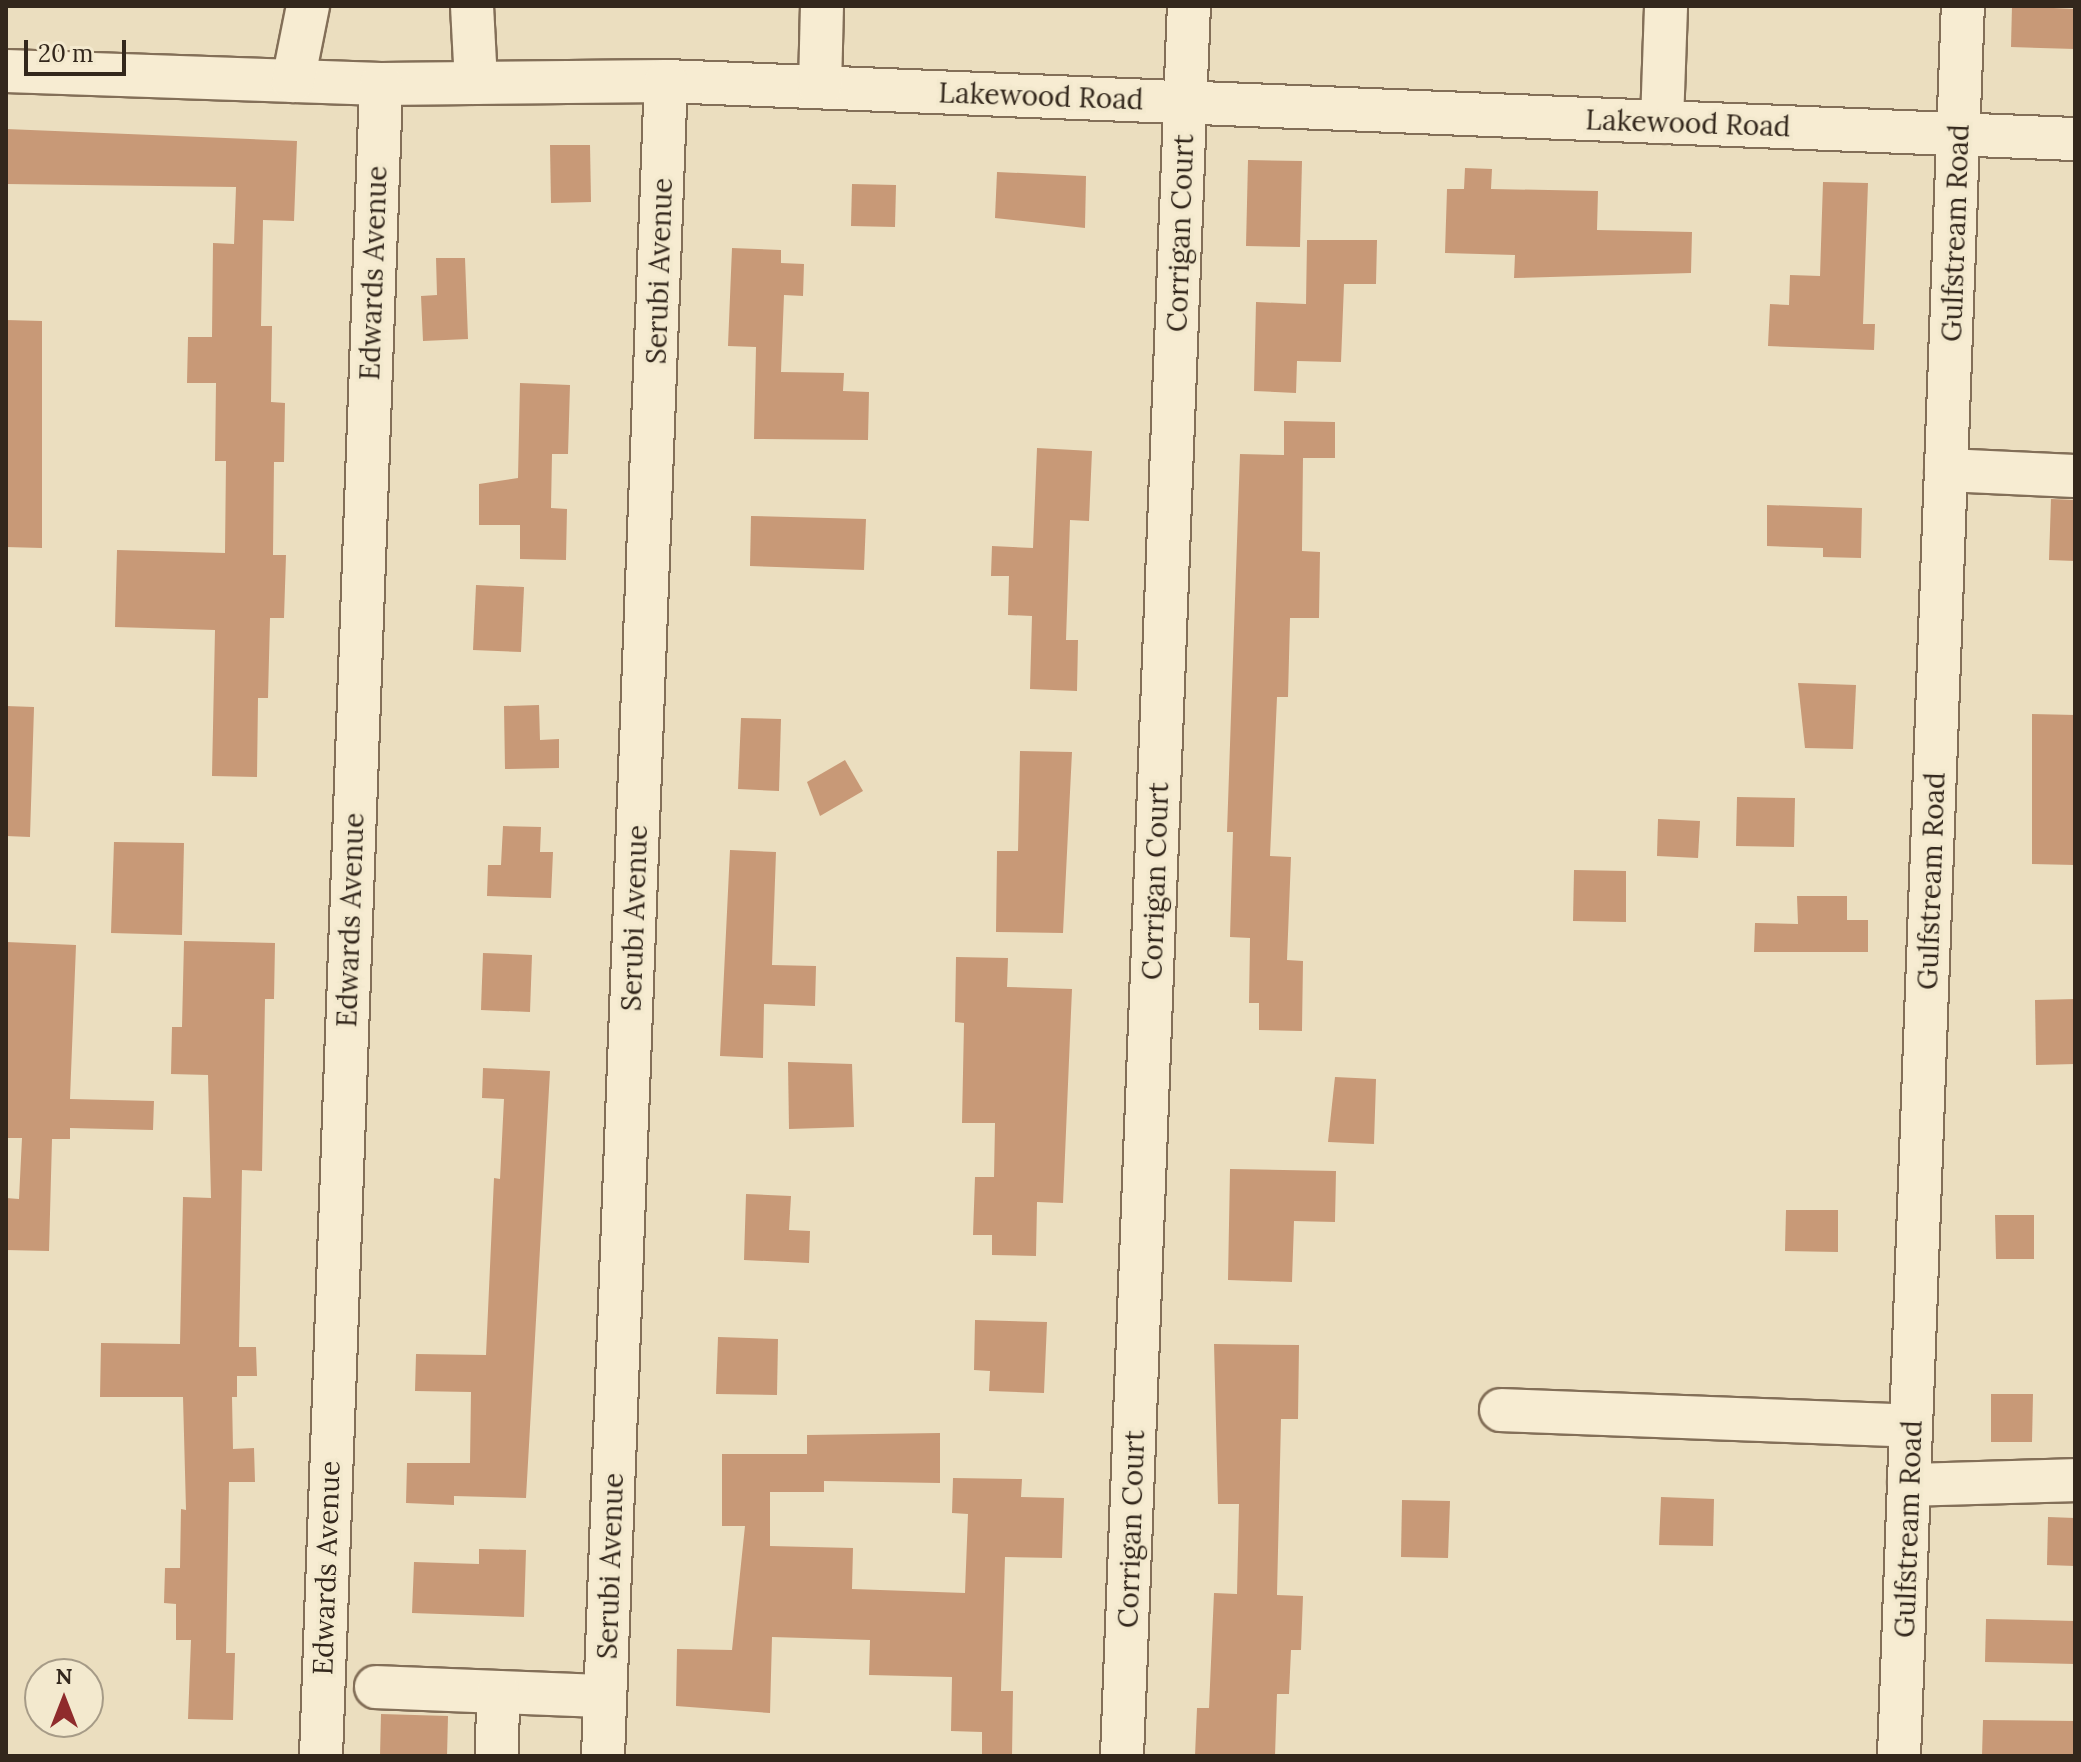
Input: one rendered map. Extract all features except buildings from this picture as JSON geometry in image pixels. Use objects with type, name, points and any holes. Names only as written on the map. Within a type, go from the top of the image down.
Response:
[{"type":"street","points":[[293,81],[308,6]]},
{"type":"street","points":[[472,6],[476,83]]},
{"type":"street","points":[[820,87],[822,6]]},
{"type":"street","name":"Corrigan Court","points":[[1122,1756],[1189,6]]},
{"type":"street","points":[[1662,122],[1666,6]]},
{"type":"street","name":"Gulfstream Road","points":[[1899,1756],[1963,6]]},
{"type":"street","name":"Lakewood Road","points":[[6,71],[381,84],[666,81],[2075,139]]},
{"type":"street","name":"Serubi Avenue","points":[[603,1756],[666,81]]},
{"type":"street","name":"Edwards Avenue","points":[[321,1756],[381,84]]},
{"type":"street","points":[[1946,470],[2075,476]]},
{"type":"street","points":[[1501,1410],[1911,1426]]},
{"type":"street","points":[[1909,1485],[2075,1480]]},
{"type":"street","points":[[376,1687],[605,1696]]},
{"type":"street","points":[[497,1756],[498,1692]]}]
